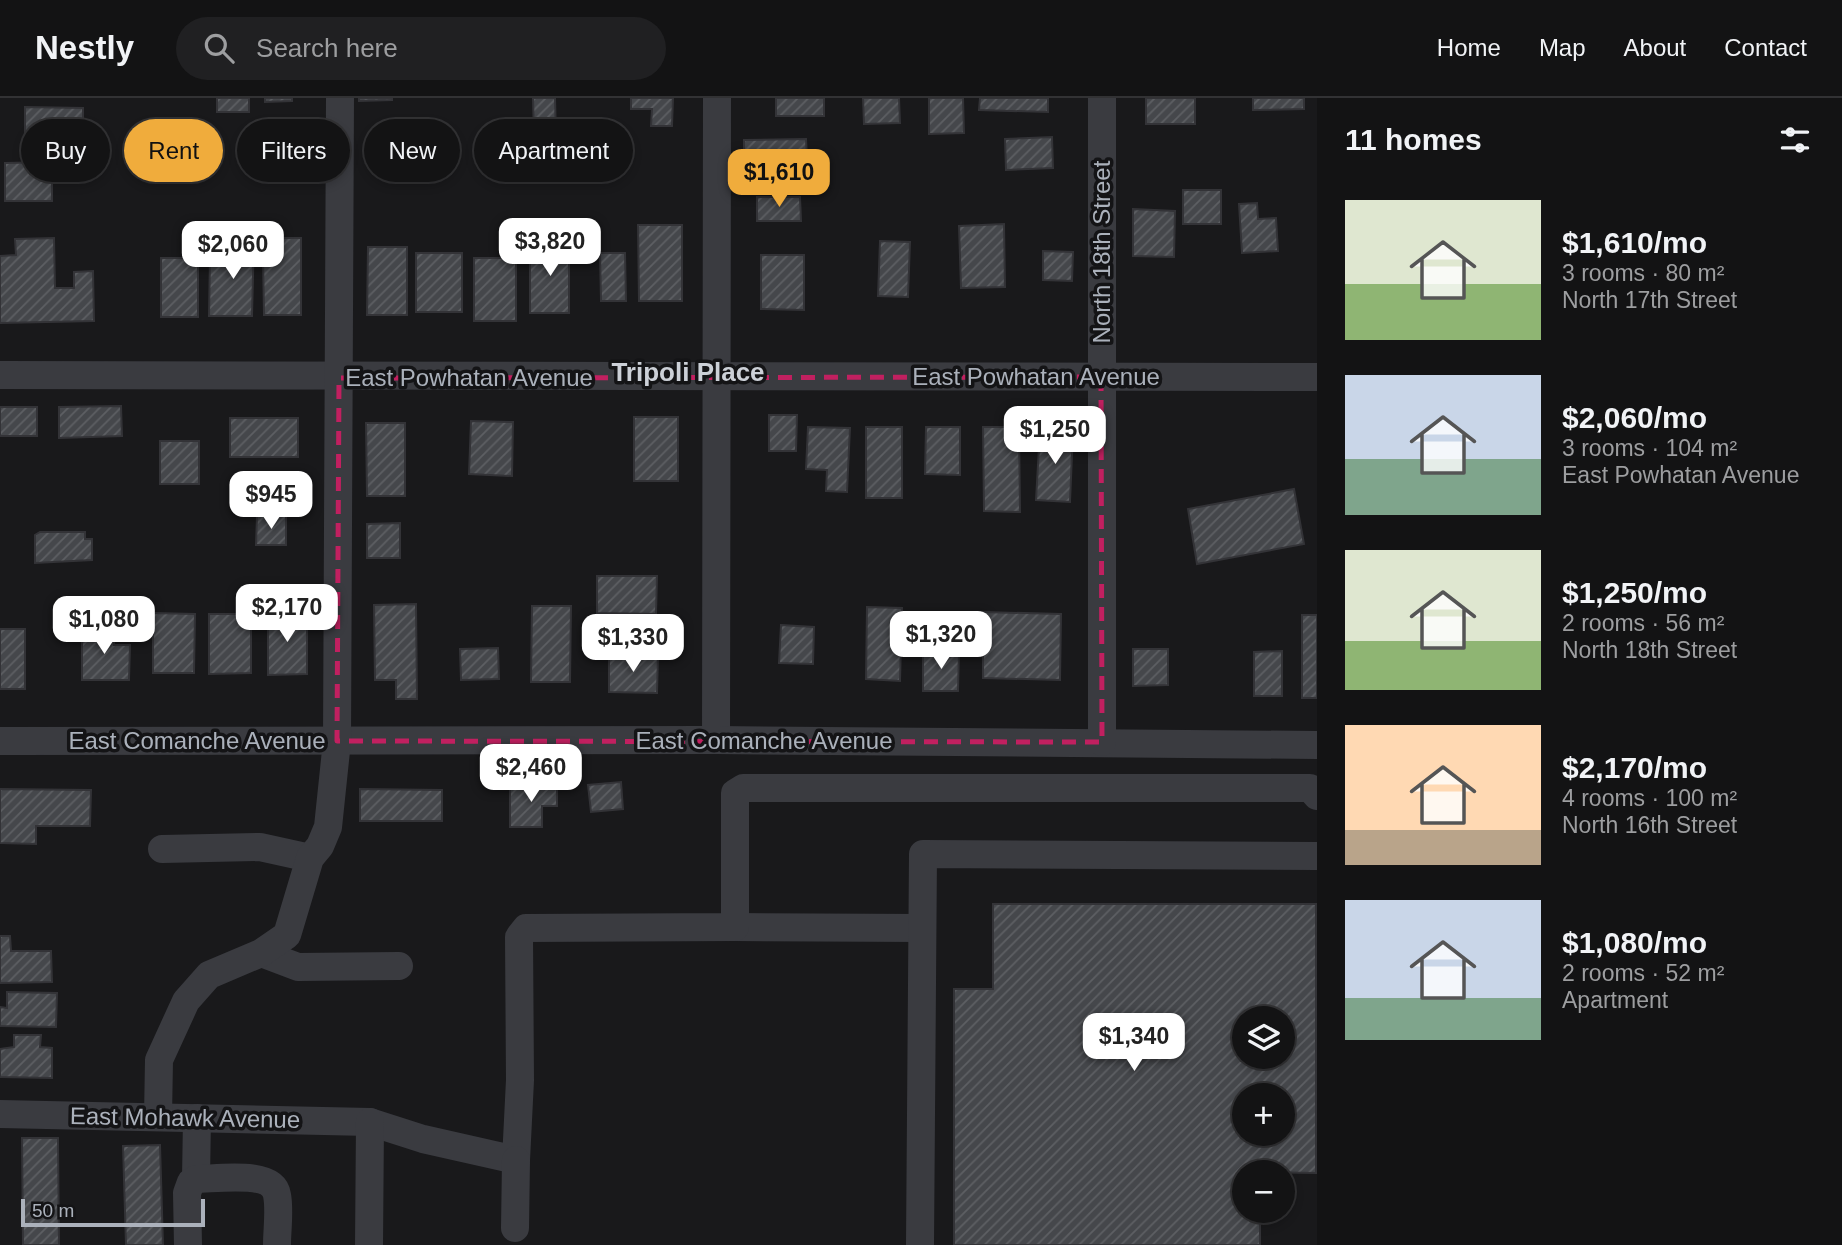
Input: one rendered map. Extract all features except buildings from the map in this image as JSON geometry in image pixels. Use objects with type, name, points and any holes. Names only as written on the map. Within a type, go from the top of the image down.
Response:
[{"type":"street","points":[[158,1117],[159,1060],[186,1001],[209,975],[261,953],[287,935],[310,858],[320,846],[328,827],[337,741],[340,98]]},
{"type":"street","points":[[716,740],[717,98]]},
{"type":"street","name":"North 18th Street","points":[[1102,98],[1102,742]]},
{"type":"street","name":"East Powhatan Avenue","points":[[0,375],[338,378],[1317,377]]},
{"type":"street","name":"East Comanche Avenue","points":[[0,741],[716,740],[1317,745]]},
{"type":"street","points":[[735,927],[735,793],[743,788],[1310,788],[1317,796]]},
{"type":"street","points":[[162,849],[260,847],[310,858]]},
{"type":"street","points":[[920,1245],[923,854],[1317,856]]},
{"type":"street","points":[[515,1228],[520,1080],[519,937],[526,928],[922,928]]},
{"type":"street","points":[[261,953],[298,967],[399,966]]},
{"type":"street","name":"East Mohawk Avenue","points":[[0,1114],[370,1122],[424,1139],[516,1160]]},
{"type":"street","points":[[196,1179],[197,1118]]},
{"type":"street","points":[[369,1245],[370,1122]]},
{"type":"street","points":[[188,1245],[187,1193],[191,1182],[196,1179],[262,1178],[272,1184],[277,1194],[277,1245]]},
{"type":"highlighted area","points":[[1101,377],[1102,742],[337,741],[339,378]]},
{"type":"district","name":"Tripoli Place","points":[[688,372]]}]
